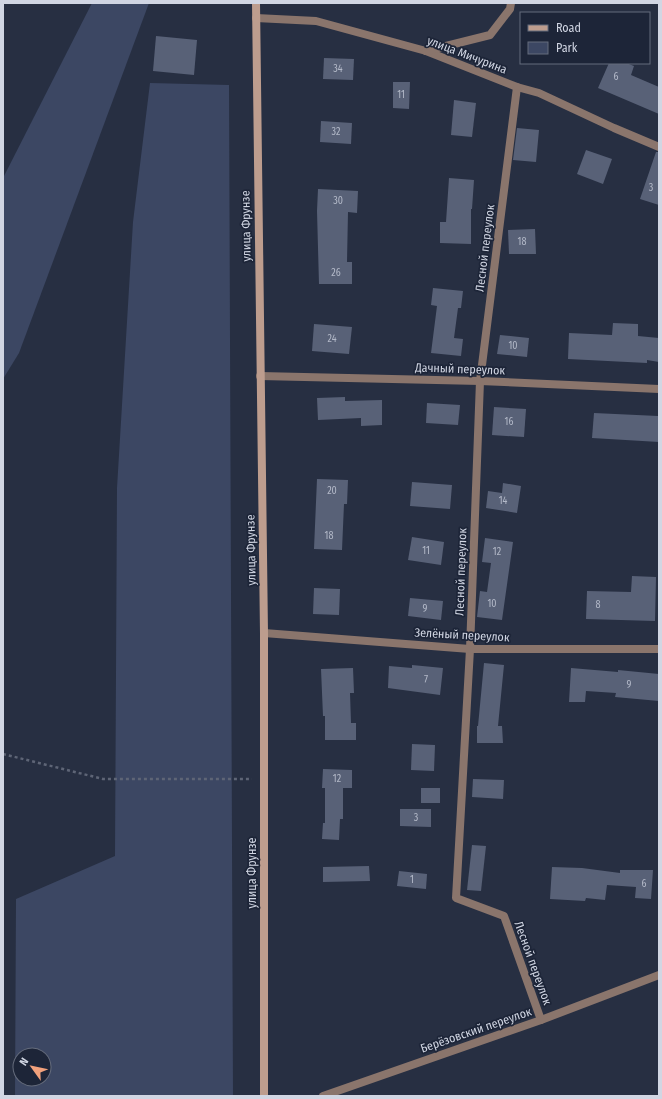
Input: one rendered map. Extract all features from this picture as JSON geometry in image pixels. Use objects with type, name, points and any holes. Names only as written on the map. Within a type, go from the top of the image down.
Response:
[{"type":"street","name":"улица Фрунзе","points":[[256,3],[264,633],[264,1096]]},
{"type":"street","points":[[426,51],[490,34],[510,10],[511,3]]},
{"type":"street","name":"улица Мичурина","points":[[256,18],[316,22],[426,51],[517,87],[539,93],[659,147]]},
{"type":"street","name":"Лесной переулок","points":[[517,87],[480,381],[470,649],[456,898],[504,916],[541,1020]]},
{"type":"street","name":"Дачный переулок","points":[[260,376],[480,381],[659,389]]},
{"type":"street","name":"Зелёный переулок","points":[[264,633],[470,649],[659,649]]},
{"type":"street","name":"Берёзовский переулок","points":[[323,1096],[541,1020],[659,975]]},
{"type":"path","points":[[3,754],[103,779],[264,778]]},
{"type":"green space","points":[[92,3],[149,3],[19,353],[3,379],[3,178]]},
{"type":"green space","points":[[150,83],[229,85],[233,1096],[15,1096],[15,1087],[52,1087],[52,1047],[15,1047],[16,899],[115,856],[117,488],[133,222]]},
{"type":"building","points":[[156,36],[197,40],[194,75],[153,71]]},
{"type":"building","points":[[324,58],[354,59],[353,80],[323,79]]},
{"type":"building","points":[[609,64],[629,64],[634,66],[631,75],[659,87],[659,114],[598,88]]},
{"type":"building","points":[[393,82],[410,82],[409,109],[393,108]]},
{"type":"building","points":[[454,100],[476,103],[472,137],[451,135]]},
{"type":"building","points":[[321,121],[352,123],[351,144],[320,142]]},
{"type":"building","points":[[517,128],[539,130],[536,162],[513,160]]},
{"type":"building","points":[[586,150],[612,159],[603,184],[577,174]]},
{"type":"building","points":[[656,152],[659,152],[659,205],[640,199]]},
{"type":"building","points":[[449,178],[474,180],[471,209],[471,244],[440,243],[440,222],[446,222]]},
{"type":"building","points":[[318,189],[358,191],[357,213],[348,212],[347,262],[352,262],[352,284],[319,284],[317,211]]},
{"type":"building","points":[[535,229],[536,254],[509,254],[508,230]]},
{"type":"building","points":[[433,288],[463,291],[461,308],[458,308],[454,338],[463,339],[461,356],[431,353],[437,306],[431,305]]},
{"type":"building","points":[[613,323],[638,324],[638,336],[659,338],[659,362],[647,360],[647,363],[568,359],[569,333],[612,335]]},
{"type":"building","points":[[314,324],[352,327],[349,354],[312,351]]},
{"type":"building","points":[[500,335],[529,338],[527,357],[497,354]]},
{"type":"building","points":[[345,397],[345,401],[382,400],[382,425],[361,426],[361,418],[318,420],[317,398]]},
{"type":"building","points":[[427,403],[460,405],[458,425],[426,423]]},
{"type":"building","points":[[494,407],[526,409],[524,437],[492,435]]},
{"type":"building","points":[[594,413],[658,416],[659,442],[592,438]]},
{"type":"building","points":[[317,479],[348,480],[347,504],[344,504],[342,550],[314,549]]},
{"type":"building","points":[[412,482],[452,485],[450,509],[410,506]]},
{"type":"building","points":[[503,483],[521,486],[517,513],[486,508],[488,491],[502,493]]},
{"type":"building","points":[[412,537],[444,542],[441,565],[408,560]]},
{"type":"building","points":[[485,538],[513,542],[502,620],[477,617],[480,591],[487,592],[491,563],[482,562]]},
{"type":"building","points":[[632,576],[656,577],[655,621],[586,619],[587,591],[631,592]]},
{"type":"building","points":[[314,588],[340,589],[339,615],[313,614]]},
{"type":"building","points":[[410,598],[443,601],[441,620],[408,616]]},
{"type":"building","points":[[484,663],[504,665],[498,726],[502,726],[503,743],[477,743],[477,726]]},
{"type":"building","points":[[412,665],[443,668],[440,695],[388,688],[389,666],[412,668]]},
{"type":"building","points":[[353,668],[354,693],[350,693],[351,723],[356,723],[356,740],[325,740],[325,716],[323,716],[321,669]]},
{"type":"building","points":[[571,668],[618,672],[618,670],[659,674],[659,701],[615,697],[616,693],[586,691],[585,702],[569,702]]},
{"type":"building","points":[[412,744],[435,745],[434,771],[411,770]]},
{"type":"building","points":[[323,769],[352,770],[352,788],[343,788],[343,819],[340,819],[339,840],[322,839],[323,823],[325,823],[325,788],[322,788]]},
{"type":"building","points":[[473,779],[504,780],[503,799],[472,797]]},
{"type":"building","points":[[421,788],[440,788],[440,803],[421,803]]},
{"type":"building","points":[[400,809],[431,809],[431,827],[400,826]]},
{"type":"building","points":[[472,845],[486,846],[481,891],[467,890]]},
{"type":"building","points":[[369,866],[370,881],[323,882],[323,867]]},
{"type":"building","points":[[552,867],[582,868],[620,873],[620,870],[653,870],[651,899],[635,898],[636,887],[607,885],[605,900],[586,898],[585,901],[550,899]]},
{"type":"building","points":[[399,871],[427,874],[426,889],[397,886]]}]
